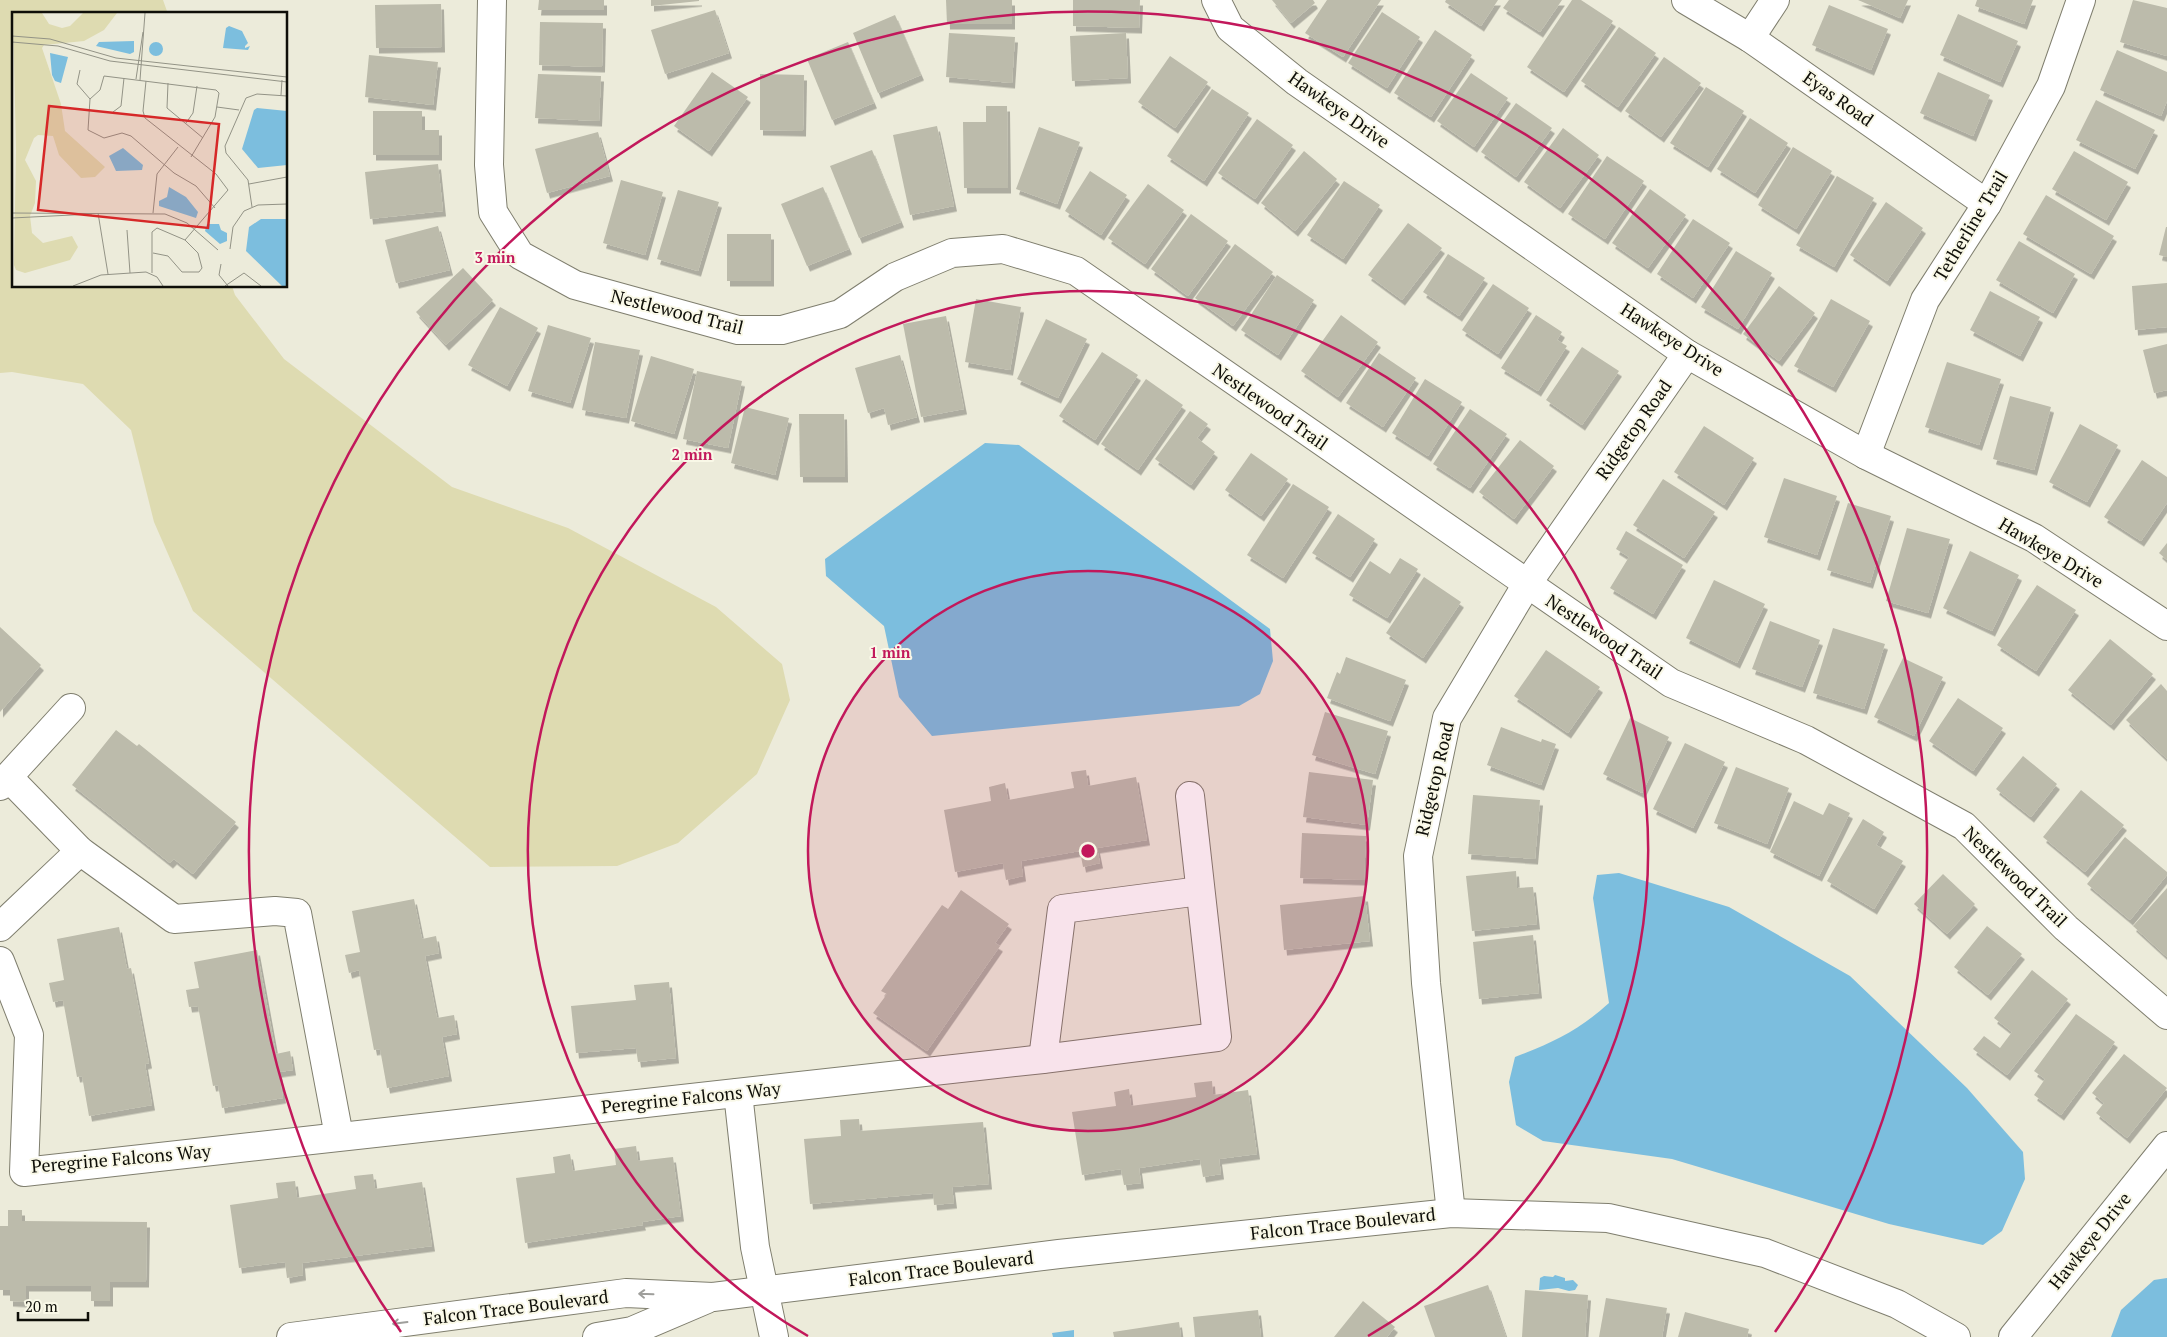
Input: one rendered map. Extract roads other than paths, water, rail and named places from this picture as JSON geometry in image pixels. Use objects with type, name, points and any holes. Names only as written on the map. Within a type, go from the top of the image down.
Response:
[{"type":"street","name":"Nestlewood Trail","points":[[492,0],[489,165],[494,212],[520,255],[575,285],[738,330],[782,330],[840,314],[895,277],[952,253],[1004,249],[1076,271],[1671,683],[1806,740],[1964,826],[2066,928],[2167,1016]]},
{"type":"street","name":"Hawkeye Drive","points":[[1216,0],[1230,28],[1297,82],[1687,354],[1866,455],[2034,538],[2167,626]]},
{"type":"street","name":"Eyas Road","points":[[1686,0],[1750,38],[1987,204]]},
{"type":"street","points":[[1750,38],[1775,0]]},
{"type":"street","name":"Tetherline Trail","points":[[1866,455],[1925,300],[1987,204],[2052,86],[2081,0]]},
{"type":"street","name":"Ridgetop Road","points":[[1450,1213],[1426,983],[1418,856],[1448,718],[1527,584],[1687,354]]},
{"type":"street","points":[[71,708],[4,781],[80,851],[174,919],[275,911],[297,914],[339,1136]]},
{"type":"street","name":"Peregrine Falcons Way","points":[[0,961],[30,1035],[24,1172],[1043,1059],[1217,1037],[1190,796]]},
{"type":"street","points":[[0,927],[80,851]]},
{"type":"street","points":[[1043,1059],[1062,909],[1200,891]]},
{"type":"street","points":[[738,1093],[755,1247],[774,1337]]},
{"type":"street","name":"Hawkeye Drive","points":[[2013,1337],[2167,1146]]},
{"type":"street","name":"Falcon Trace Boulevard","points":[[291,1337],[626,1294],[713,1296],[764,1291],[1059,1254],[1450,1213],[1608,1218],[1765,1253],[1896,1304],[1956,1337]]},
{"type":"street","name":"Falcon Trace Boulevard","points":[[597,1337],[632,1332],[713,1296]]},
{"type":"water","points":[[985,443],[1019,445],[1270,629],[1273,661],[1260,694],[1239,706],[932,736],[899,697],[884,626],[826,576],[825,559]]},
{"type":"water","points":[[1619,873],[1729,907],[1850,976],[1967,1088],[2023,1152],[2025,1179],[2002,1231],[1983,1245],[1889,1224],[1672,1159],[1543,1141],[1516,1125],[1509,1082],[1515,1057],[1565,1035],[1598,1013],[1609,1003],[1593,898],[1597,875]]},
{"type":"water","points":[[1555,1275],[1565,1278],[1565,1281],[1573,1280],[1578,1285],[1575,1290],[1569,1291],[1558,1288],[1539,1290],[1540,1278],[1544,1276],[1553,1277]]},
{"type":"water","points":[[2167,1278],[2167,1337],[2111,1337],[2121,1310],[2154,1280]]},
{"type":"water","points":[[1074,1330],[1074,1337],[1053,1337],[1052,1333]]}]
